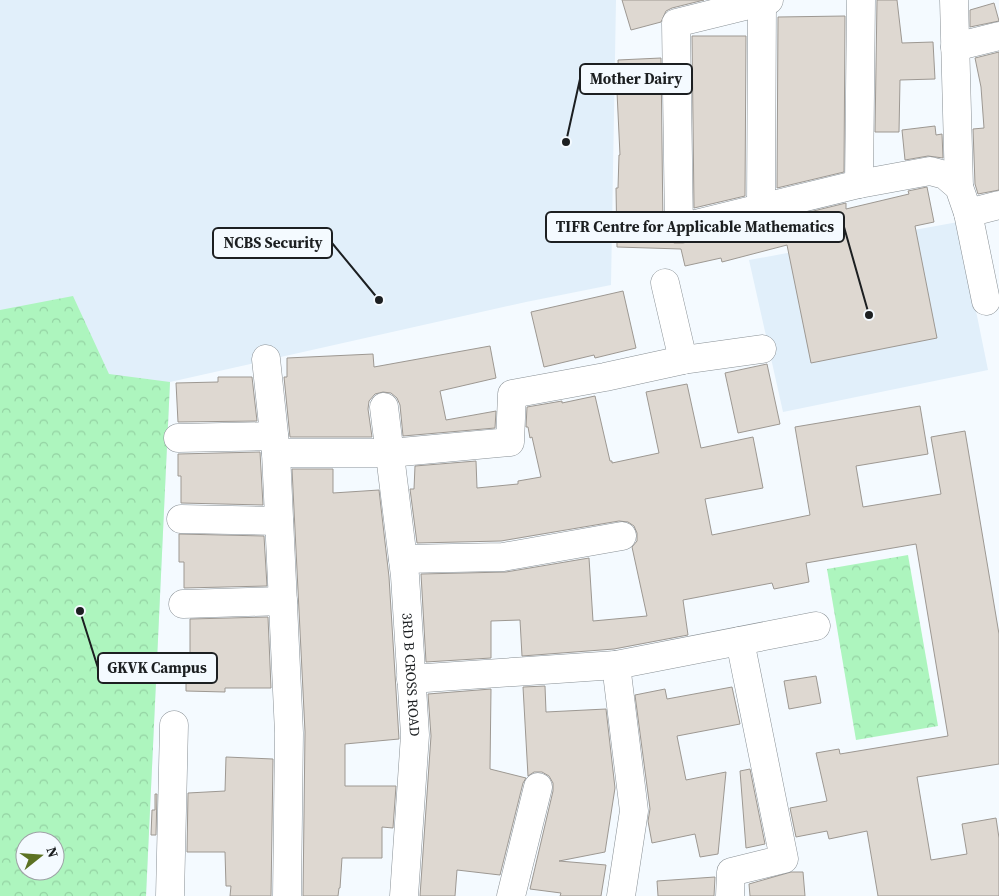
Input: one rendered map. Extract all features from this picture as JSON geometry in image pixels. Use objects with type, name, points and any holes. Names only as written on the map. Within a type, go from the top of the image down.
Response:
[{"type":"street","points":[[859,184],[860,0]]},
{"type":"street","points":[[954,0],[959,186],[968,213],[986,301]]},
{"type":"street","points":[[761,208],[766,1],[676,23],[680,228],[859,184],[930,171],[945,175],[959,186]]},
{"type":"street","points":[[955,47],[999,36]]},
{"type":"street","points":[[968,213],[999,205]]},
{"type":"street","points":[[666,283],[684,360]]},
{"type":"street","points":[[178,438],[390,453],[510,442],[512,394],[606,377],[684,360],[762,349]]},
{"type":"street","points":[[266,359],[275,444],[289,733],[287,896]]},
{"type":"street","name":"3RD B CROSS ROAD","points":[[384,407],[403,559],[415,735],[404,896]]},
{"type":"street","points":[[181,520],[279,521]]},
{"type":"street","points":[[403,559],[503,557],[622,536]]},
{"type":"street","points":[[183,604],[283,600]]},
{"type":"street","points":[[412,680],[616,665],[816,626]]},
{"type":"street","points":[[730,896],[731,872],[784,859],[740,641]]},
{"type":"street","points":[[616,665],[634,810],[621,896]]},
{"type":"street","points":[[170,896],[174,725]]},
{"type":"street","points":[[511,896],[538,787]]},
{"type":"shaded area","points":[[0,0],[616,0],[611,285],[526,302],[170,382],[146,896],[0,896]]},
{"type":"shaded area","points":[[958,222],[988,370],[783,412],[749,260]]},
{"type":"green space","points":[[73,296],[109,374],[170,382],[146,896],[0,896],[0,310]]},
{"type":"green space","points":[[908,555],[938,726],[856,740],[827,569]]},
{"type":"building","points":[[622,0],[704,0],[672,8],[666,11],[661,22],[631,30]]},
{"type":"building","points":[[877,0],[897,0],[902,43],[933,42],[935,79],[900,80],[899,132],[875,132]]},
{"type":"building","points":[[994,3],[999,21],[970,27],[970,10]]},
{"type":"building","points":[[845,16],[844,172],[777,188],[778,17]]},
{"type":"building","points":[[692,36],[746,36],[745,196],[694,208]]},
{"type":"building","points":[[999,52],[999,190],[978,194],[975,184],[973,129],[984,128],[981,87],[975,58]]},
{"type":"building","points":[[661,58],[663,228],[667,237],[674,243],[683,243],[846,203],[846,209],[909,194],[908,191],[927,187],[934,222],[915,226],[937,338],[811,363],[787,245],[722,262],[721,258],[685,266],[681,249],[617,247],[616,188],[618,188],[620,155],[617,92],[619,92],[618,60]]},
{"type":"building","points":[[935,126],[936,135],[942,134],[943,158],[928,156],[905,160],[902,130]]},
{"type":"building","points":[[623,291],[636,348],[595,358],[594,355],[544,367],[531,312]]},
{"type":"building","points":[[490,346],[496,378],[440,391],[446,420],[496,411],[495,428],[403,436],[400,405],[397,398],[391,393],[383,392],[375,394],[369,401],[368,409],[372,437],[290,437],[284,377],[287,377],[287,358],[373,354],[374,367]]},
{"type":"building","points":[[767,364],[780,424],[738,433],[725,373]]},
{"type":"building","points":[[218,377],[252,377],[257,421],[178,422],[176,383],[218,382]]},
{"type":"building","points":[[687,384],[701,448],[753,437],[763,488],[705,499],[712,535],[810,515],[795,427],[920,406],[928,454],[856,466],[863,507],[941,494],[931,437],[965,431],[999,634],[999,764],[917,777],[931,860],[967,854],[962,824],[996,818],[999,838],[999,896],[878,896],[867,831],[829,839],[827,831],[796,837],[790,808],[827,801],[816,753],[839,749],[840,754],[948,736],[916,544],[806,563],[809,582],[774,589],[772,583],[683,600],[688,635],[614,649],[522,656],[520,620],[491,621],[491,658],[426,662],[421,574],[506,572],[589,558],[593,621],[647,616],[632,547],[637,541],[637,533],[634,526],[628,522],[619,521],[501,541],[417,543],[410,489],[414,489],[415,466],[476,461],[477,488],[518,484],[518,481],[541,477],[532,437],[530,438],[528,427],[526,427],[527,407],[562,401],[562,403],[595,396],[612,463],[659,453],[646,392]]},
{"type":"building","points":[[260,452],[263,505],[181,503],[181,476],[178,476],[178,454]]},
{"type":"building","points":[[292,469],[333,469],[333,493],[379,490],[389,577],[399,739],[345,744],[345,786],[396,786],[393,828],[382,827],[382,858],[342,858],[338,896],[303,896],[305,732]]},
{"type":"building","points":[[179,534],[264,536],[267,586],[184,588],[184,562],[179,562]]},
{"type":"building","points":[[268,617],[271,688],[225,688],[225,692],[186,691],[186,656],[190,656],[190,619]]},
{"type":"building","points":[[816,676],[821,703],[789,709],[784,681]]},
{"type":"building","points":[[545,686],[546,712],[606,709],[615,788],[605,852],[559,861],[606,865],[601,896],[560,896],[561,893],[530,889],[553,791],[553,783],[549,776],[542,772],[534,772],[528,776],[523,687]]},
{"type":"building","points":[[732,687],[740,724],[677,736],[686,780],[726,772],[718,854],[700,857],[695,834],[652,843],[648,821],[650,809],[635,695],[665,689],[667,699]]},
{"type":"building","points":[[491,689],[490,769],[526,778],[523,783],[500,875],[457,870],[455,896],[420,896],[431,736],[428,694]]},
{"type":"building","points":[[226,757],[273,759],[271,896],[230,896],[231,886],[226,886],[225,852],[187,852],[188,793],[225,791]]},
{"type":"building","points":[[750,769],[765,844],[746,848],[740,771]]},
{"type":"building","points":[[155,794],[157,794],[156,835],[151,835],[152,810],[155,810]]},
{"type":"building","points":[[791,872],[803,872],[805,896],[750,896],[749,884]]},
{"type":"building","points":[[715,877],[714,896],[658,896],[657,881]]},
{"type":"place","name":"Mother Dairy","points":[[566,142]]},
{"type":"place","name":"NCBS Security","points":[[379,300]]},
{"type":"place","name":"TIFR Centre for Applicable Mathematics","points":[[869,315]]},
{"type":"place","name":"GKVK Campus","points":[[80,611]]}]
